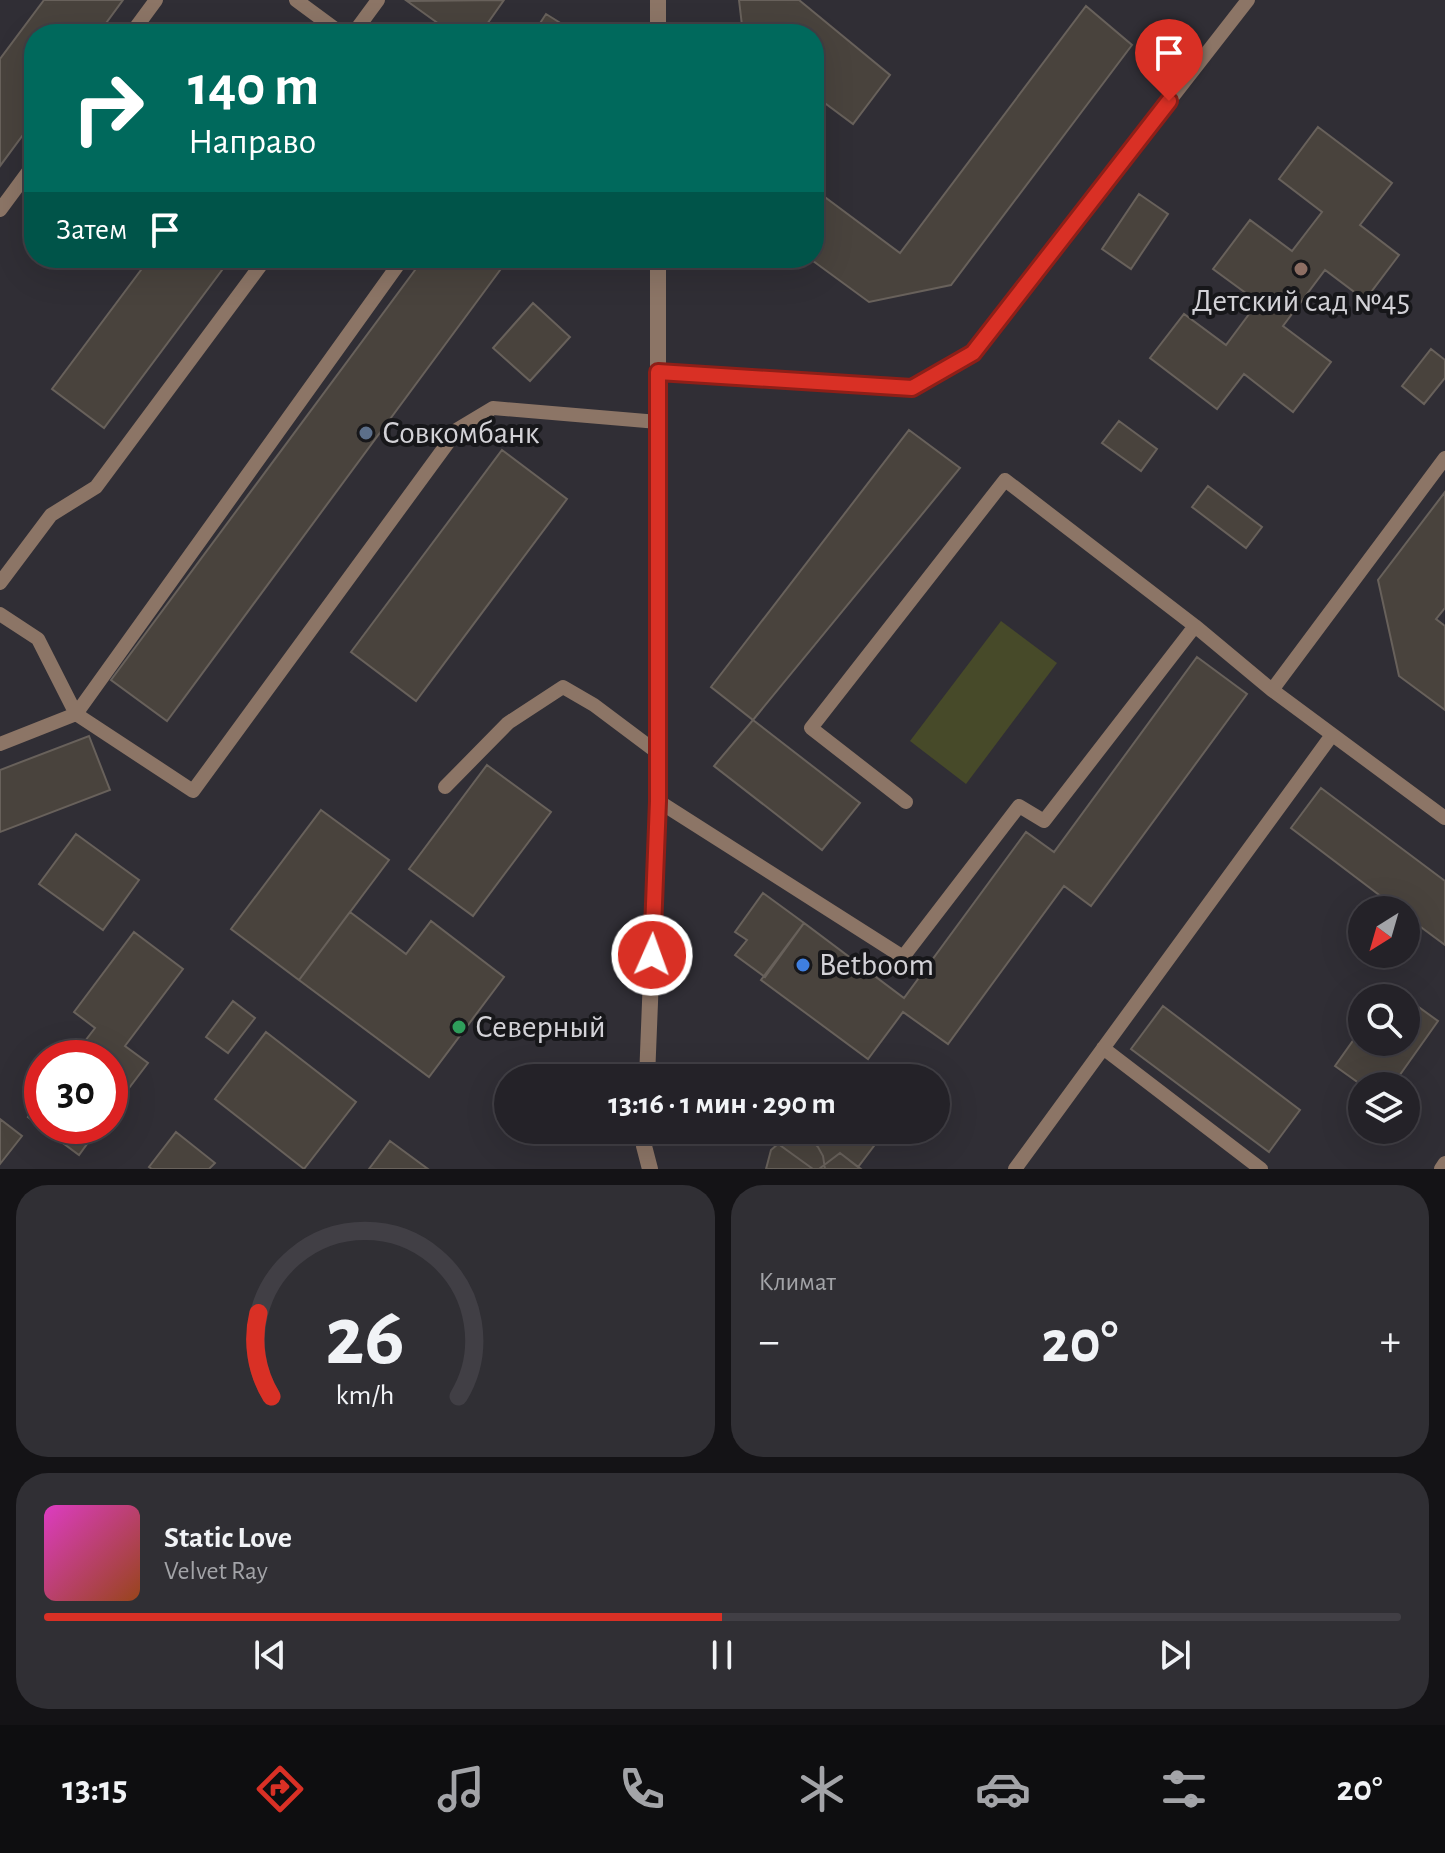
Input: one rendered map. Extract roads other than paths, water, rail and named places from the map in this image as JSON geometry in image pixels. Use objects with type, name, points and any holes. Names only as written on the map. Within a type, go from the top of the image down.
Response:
[{"type":"street","points":[[658,0],[658,24]]},
{"type":"street","points":[[648,1064],[658,801],[658,268]]},
{"type":"street","points":[[644,1144],[650,1169]]},
{"type":"lane","points":[[138,24],[156,0]]},
{"type":"lane","points":[[296,0],[328,24]]},
{"type":"lane","points":[[360,24],[378,0]]},
{"type":"lane","points":[[658,372],[912,388],[973,353],[1248,0]]},
{"type":"lane","points":[[0,210],[24,178]]},
{"type":"lane","points":[[0,583],[51,515],[96,487],[259,268]]},
{"type":"lane","points":[[0,744],[76,714],[396,268]]},
{"type":"lane","points":[[0,614],[38,639],[76,714],[193,791],[458,429],[493,408],[658,422]]},
{"type":"lane","points":[[1272,690],[1445,458]]},
{"type":"lane","points":[[906,802],[811,728],[1005,480],[1195,626],[1272,690],[1445,818]]},
{"type":"lane","points":[[658,801],[903,957],[1019,806],[1044,821],[1195,626]]},
{"type":"lane","points":[[445,787],[508,723],[563,687],[594,705],[658,753]]},
{"type":"lane","points":[[1015,1169],[1332,735]]},
{"type":"lane","points":[[1103,1048],[1261,1169]]},
{"type":"lane","points":[[1441,1169],[1445,1163]]},
{"type":"place","name":"Детский сад №45","points":[[1301,269]]},
{"type":"place","name":"Совкомбанк","points":[[366,433]]},
{"type":"place","name":"Betboom","points":[[803,965]]},
{"type":"place","name":"Северный","points":[[459,1027]]}]
